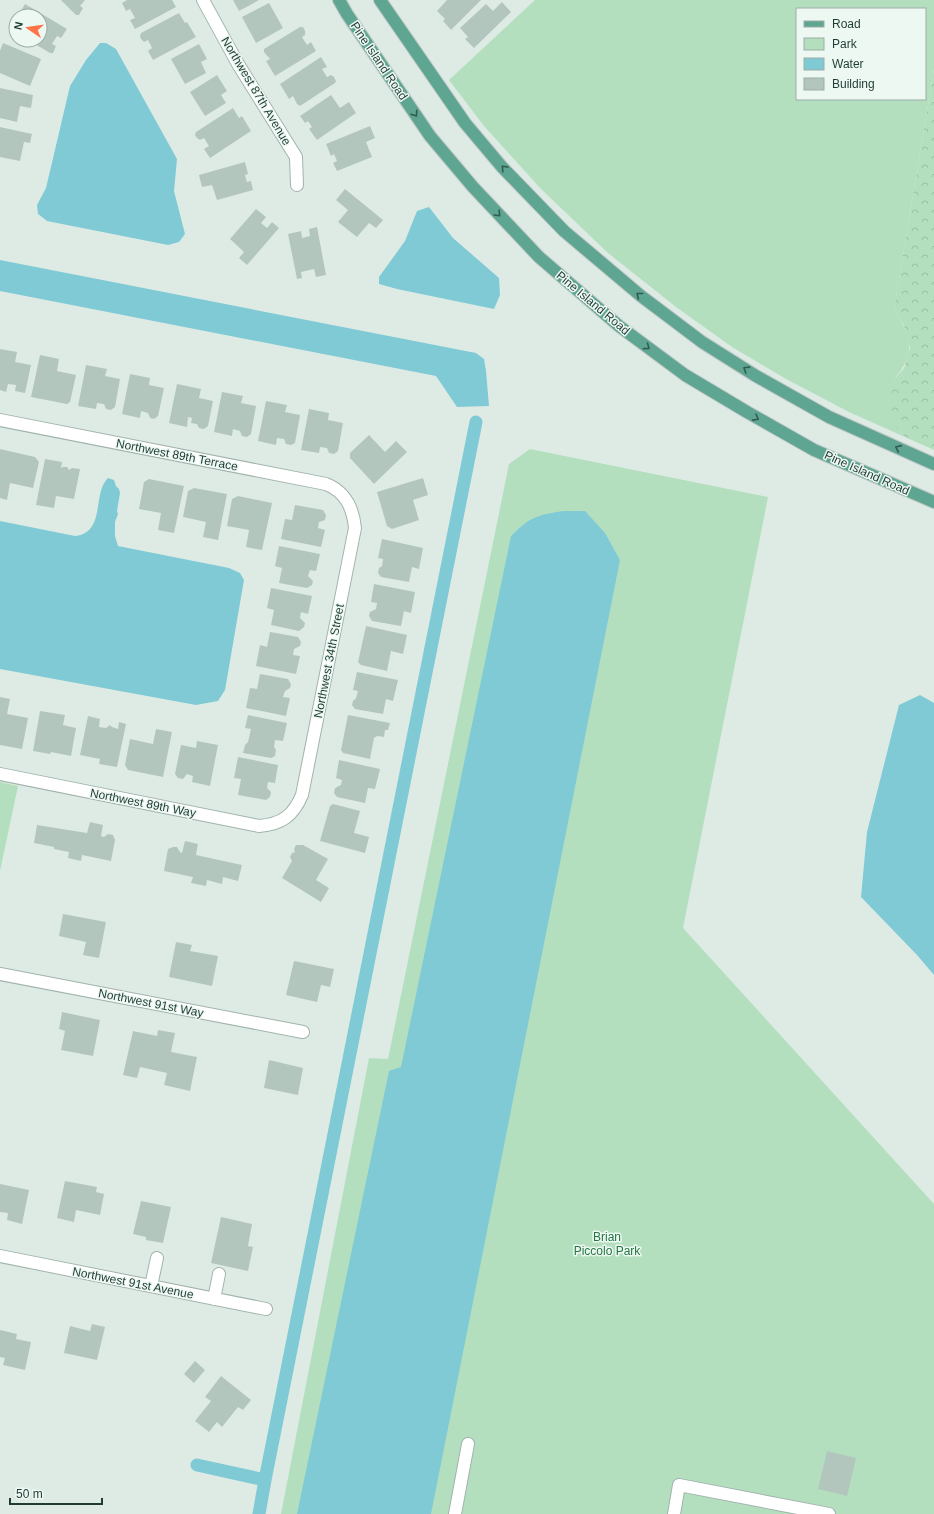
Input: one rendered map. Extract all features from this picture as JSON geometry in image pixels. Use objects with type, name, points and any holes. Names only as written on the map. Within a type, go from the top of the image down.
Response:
[{"type":"main road","name":"Pine Island Road","points":[[339,0],[430,136],[472,187],[539,257],[619,326],[685,375],[814,450],[934,502]]},
{"type":"main road","points":[[380,0],[465,123],[502,167],[564,231],[641,296],[702,342],[763,380],[829,417],[934,464]]},
{"type":"street","name":"Northwest 87th Avenue","points":[[202,0],[238,64],[296,156],[296,185]]},
{"type":"street","name":"Northwest 89th Terrace","points":[[0,420],[326,484],[342,494],[348,501]]},
{"type":"street","name":"Northwest 34th Street","points":[[286,818],[298,805],[302,794],[355,528],[354,518],[348,501]]},
{"type":"street","name":"Northwest 89th Way","points":[[0,774],[259,826],[275,823],[286,818]]},
{"type":"street","name":"Northwest 91st Way","points":[[0,974],[303,1032]]},
{"type":"street","name":"Northwest 91st Avenue","points":[[0,1256],[266,1309]]},
{"type":"street","points":[[151,1286],[157,1258]]},
{"type":"street","points":[[214,1299],[219,1274]]},
{"type":"street","points":[[455,1514],[468,1444]]},
{"type":"street","points":[[674,1514],[679,1485],[829,1514]]},
{"type":"green space","points":[[535,0],[934,0],[934,69],[894,309],[908,337],[909,344],[909,352],[906,361],[894,380],[899,431],[905,437],[849,412],[786,379],[732,347],[676,307],[608,253],[540,188],[484,126],[449,80]]},
{"type":"green space","points":[[934,69],[934,450],[905,437],[899,431],[892,416],[891,399],[894,380],[904,368],[910,348],[904,326],[894,309]]},
{"type":"green space","name":"Brian Piccolo Park","points":[[530,449],[768,497],[683,928],[934,1204],[934,1514],[281,1514],[369,1058],[388,1059],[509,464]]},
{"type":"green space","points":[[0,782],[18,786],[0,871]]},
{"type":"water","points":[[100,43],[106,43],[116,49],[177,159],[174,191],[185,234],[179,242],[168,245],[47,221],[38,214],[37,205],[46,188],[70,86],[86,60]]},
{"type":"water","points":[[429,207],[453,238],[499,278],[500,295],[494,309],[379,284],[379,277],[405,241],[417,211]]},
{"type":"water","points":[[0,260],[476,353],[484,359],[489,406],[457,407],[436,376],[0,291]]},
{"type":"water","points":[[108,478],[114,480],[120,493],[117,511],[118,514],[115,522],[115,536],[118,546],[229,568],[240,573],[244,580],[225,690],[218,701],[196,705],[0,669],[0,521],[75,536],[85,533],[91,528],[95,520],[100,493]]},
{"type":"water","points":[[563,511],[585,511],[605,533],[620,560],[431,1514],[297,1514],[389,1071],[401,1067],[511,536],[523,525],[534,518]]},
{"type":"water","points":[[920,695],[934,703],[934,975],[917,955],[861,897],[867,832],[899,705]]},
{"type":"building","points":[[61,0],[85,0],[80,6],[83,8],[79,15],[76,15]]},
{"type":"building","points":[[127,0],[172,0],[176,7],[135,29],[130,20],[135,18],[130,9],[126,11],[122,3]]},
{"type":"building","points":[[233,0],[259,0],[239,11]]},
{"type":"building","points":[[447,0],[481,0],[451,30],[443,21],[445,19],[437,11]]},
{"type":"building","points":[[502,2],[511,12],[474,48],[465,39],[468,37],[460,28],[486,4],[493,11]]},
{"type":"building","points":[[269,3],[283,28],[256,43],[242,17]]},
{"type":"building","points":[[25,4],[32,8],[23,8]]},
{"type":"building","points":[[179,13],[185,23],[187,22],[196,37],[153,60],[148,51],[152,48],[148,40],[144,42],[141,39],[141,33]]},
{"type":"building","points":[[48,18],[67,29],[61,38],[57,36],[52,44],[56,46],[53,53],[42,48],[48,48]]},
{"type":"building","points":[[300,27],[303,27],[305,31],[305,35],[302,37],[307,45],[311,42],[316,51],[275,76],[266,61],[270,59],[264,52],[264,49]]},
{"type":"building","points":[[3,43],[8,45],[8,48],[15,48],[41,59],[30,86],[0,73],[0,51]]},
{"type":"building","points":[[199,44],[207,59],[201,62],[206,73],[185,84],[171,59]]},
{"type":"building","points":[[321,57],[327,67],[322,69],[327,77],[331,75],[336,81],[300,106],[297,104],[293,96],[289,99],[280,84]]},
{"type":"building","points":[[217,75],[227,91],[221,95],[226,103],[205,116],[190,92]]},
{"type":"building","points":[[0,88],[33,95],[31,108],[20,106],[17,122],[0,118]]},
{"type":"building","points":[[331,95],[340,108],[349,102],[356,113],[317,140],[309,129],[312,127],[308,121],[305,123],[300,116]]},
{"type":"building","points":[[233,108],[239,118],[242,116],[251,131],[210,158],[204,149],[209,146],[204,138],[200,140],[197,138],[195,135],[196,132]]},
{"type":"building","points":[[370,126],[375,138],[366,142],[372,157],[337,171],[333,163],[337,161],[334,154],[331,156],[326,144]]},
{"type":"building","points":[[0,127],[32,134],[30,143],[24,142],[20,161],[0,157]]},
{"type":"building","points":[[245,162],[248,174],[245,175],[247,182],[251,181],[253,190],[217,200],[212,185],[202,187],[199,175]]},
{"type":"building","points":[[345,189],[383,220],[376,228],[369,223],[357,237],[338,222],[348,210],[336,200]]},
{"type":"building","points":[[256,209],[266,217],[261,223],[267,228],[272,222],[279,228],[247,265],[239,258],[244,252],[230,239]]},
{"type":"building","points":[[317,227],[326,275],[316,277],[314,269],[301,272],[302,278],[297,279],[288,234],[301,231],[302,238],[310,236],[309,229]]},
{"type":"building","points":[[0,349],[17,352],[15,362],[31,365],[25,393],[15,391],[16,385],[8,384],[6,392],[0,390]]},
{"type":"building","points":[[40,355],[59,359],[57,371],[76,375],[70,402],[67,404],[31,397]]},
{"type":"building","points":[[86,365],[107,369],[105,376],[120,379],[115,407],[111,410],[106,409],[104,404],[97,403],[96,409],[78,406]]},
{"type":"building","points":[[130,374],[150,378],[149,385],[164,388],[158,416],[154,419],[150,418],[148,413],[141,411],[140,418],[122,414]]},
{"type":"building","points":[[177,384],[201,389],[199,398],[213,401],[208,426],[204,429],[199,428],[197,424],[191,423],[192,418],[188,417],[187,427],[169,423]]},
{"type":"building","points":[[222,392],[243,396],[241,403],[256,406],[251,434],[247,437],[242,436],[240,431],[233,429],[232,436],[214,432]]},
{"type":"building","points":[[266,401],[287,405],[285,412],[300,415],[295,443],[291,445],[286,444],[284,439],[277,438],[276,445],[258,441]]},
{"type":"building","points":[[309,409],[329,413],[328,420],[343,423],[338,451],[334,454],[329,453],[327,448],[320,447],[319,453],[301,450]]},
{"type":"building","points":[[369,435],[385,452],[396,441],[407,452],[374,484],[350,458],[350,453]]},
{"type":"building","points":[[0,449],[35,457],[39,462],[33,488],[10,483],[7,500],[0,498]]},
{"type":"building","points":[[45,459],[62,462],[61,468],[67,467],[69,470],[72,468],[80,469],[74,499],[56,496],[54,508],[36,505]]},
{"type":"building","points":[[423,478],[428,495],[413,500],[419,520],[392,529],[387,526],[377,492]]},
{"type":"building","points":[[149,479],[184,486],[174,533],[158,530],[161,513],[139,509],[144,482]]},
{"type":"building","points":[[194,488],[227,494],[218,540],[203,537],[206,522],[183,517],[188,491]]},
{"type":"building","points":[[238,496],[272,503],[262,550],[246,547],[249,530],[227,526],[232,499]]},
{"type":"building","points":[[295,505],[323,510],[326,515],[325,520],[319,522],[318,528],[325,530],[321,547],[281,539],[285,519],[292,520]]},
{"type":"building","points":[[382,539],[423,548],[419,569],[412,567],[409,582],[381,577],[378,573],[379,568],[382,566],[383,559],[378,558]]},
{"type":"building","points":[[279,546],[320,554],[316,571],[310,570],[308,576],[313,581],[312,585],[307,588],[279,583],[282,568],[275,566]]},
{"type":"building","points":[[374,584],[415,592],[411,613],[404,611],[401,626],[372,621],[369,616],[370,612],[376,609],[377,603],[371,602]]},
{"type":"building","points":[[271,588],[312,596],[308,614],[301,612],[300,618],[305,623],[304,627],[299,631],[271,625],[274,610],[267,608]]},
{"type":"building","points":[[366,626],[407,635],[403,654],[391,651],[387,671],[361,665],[358,662]]},
{"type":"building","points":[[270,632],[298,637],[301,642],[300,646],[294,649],[293,655],[300,656],[296,674],[256,666],[260,645],[267,647]]},
{"type":"building","points":[[357,672],[398,680],[393,701],[386,699],[383,714],[355,709],[352,705],[358,691],[353,690]]},
{"type":"building","points":[[260,674],[288,679],[291,684],[290,688],[285,691],[283,697],[290,698],[286,716],[246,708],[250,688],[257,689]]},
{"type":"building","points":[[0,697],[10,699],[7,714],[28,718],[22,749],[0,745]]},
{"type":"building","points":[[40,711],[65,715],[63,725],[76,728],[71,756],[51,752],[50,754],[33,751]]},
{"type":"building","points":[[248,715],[287,723],[283,741],[275,740],[275,756],[271,758],[243,753],[245,745],[248,742],[251,729],[245,728]]},
{"type":"building","points":[[348,715],[390,723],[388,730],[385,730],[384,737],[377,736],[374,738],[370,759],[343,753],[341,750]]},
{"type":"building","points":[[88,716],[100,719],[99,727],[106,728],[110,725],[118,729],[119,722],[126,724],[117,767],[99,764],[100,759],[80,755]]},
{"type":"building","points":[[156,729],[172,732],[163,777],[128,770],[125,765],[130,739],[153,744]]},
{"type":"building","points":[[197,741],[218,745],[210,786],[192,782],[193,776],[187,774],[183,779],[178,778],[175,774],[181,745],[196,748]]},
{"type":"building","points":[[238,757],[278,765],[275,783],[268,782],[267,788],[271,792],[270,797],[266,800],[238,795],[241,779],[234,778]]},
{"type":"building","points":[[339,760],[380,769],[375,789],[368,788],[365,803],[337,797],[334,793],[335,788],[341,785],[342,780],[336,778]]},
{"type":"building","points":[[333,804],[360,811],[354,833],[369,837],[365,853],[320,841],[330,806]]},
{"type":"building","points":[[90,822],[103,825],[101,836],[104,837],[108,834],[113,835],[115,840],[111,861],[82,855],[81,861],[68,858],[69,852],[34,843],[37,825],[87,833]]},
{"type":"building","points":[[185,841],[198,844],[196,855],[242,865],[238,881],[223,877],[222,884],[207,880],[206,886],[191,883],[193,877],[164,871],[168,849],[177,847],[182,853]]},
{"type":"building","points":[[296,845],[303,845],[328,859],[316,880],[329,888],[321,902],[282,878],[292,861],[290,857],[292,853],[295,852],[294,849]]},
{"type":"building","points":[[63,914],[106,922],[99,958],[83,955],[86,942],[59,936]]},
{"type":"building","points":[[176,942],[192,945],[190,951],[218,956],[212,986],[169,977]]},
{"type":"building","points":[[294,961],[334,969],[330,987],[321,985],[317,1002],[286,995]]},
{"type":"building","points":[[62,1012],[100,1020],[93,1056],[61,1050],[65,1031],[59,1029]]},
{"type":"building","points":[[158,1030],[175,1033],[171,1052],[197,1057],[190,1091],[164,1085],[167,1073],[140,1067],[137,1078],[123,1075],[133,1031],[157,1036]]},
{"type":"building","points":[[269,1060],[303,1068],[298,1095],[264,1088]]},
{"type":"building","points":[[65,1181],[97,1187],[96,1192],[104,1194],[100,1215],[76,1210],[74,1222],[57,1218]]},
{"type":"building","points":[[0,1184],[29,1190],[22,1224],[7,1220],[8,1213],[0,1212]]},
{"type":"building","points":[[141,1201],[171,1207],[163,1243],[146,1240],[146,1237],[133,1234]]},
{"type":"building","points":[[221,1217],[252,1224],[248,1246],[253,1247],[248,1271],[211,1263]]},
{"type":"building","points":[[92,1324],[105,1327],[97,1360],[64,1353],[70,1326],[90,1331]]},
{"type":"building","points":[[0,1330],[17,1334],[16,1339],[31,1342],[25,1370],[3,1365],[5,1358],[0,1357]]},
{"type":"building","points":[[195,1361],[205,1370],[194,1383],[184,1374]]},
{"type":"building","points":[[221,1376],[251,1400],[243,1410],[238,1407],[222,1427],[217,1422],[209,1432],[195,1421],[211,1401],[205,1397]]},
{"type":"building","points":[[827,1451],[856,1458],[847,1496],[818,1489]]},
{"type":"waterway","points":[[197,1465],[265,1480],[476,422]]},
{"type":"waterway","points":[[259,1514],[265,1480]]}]
